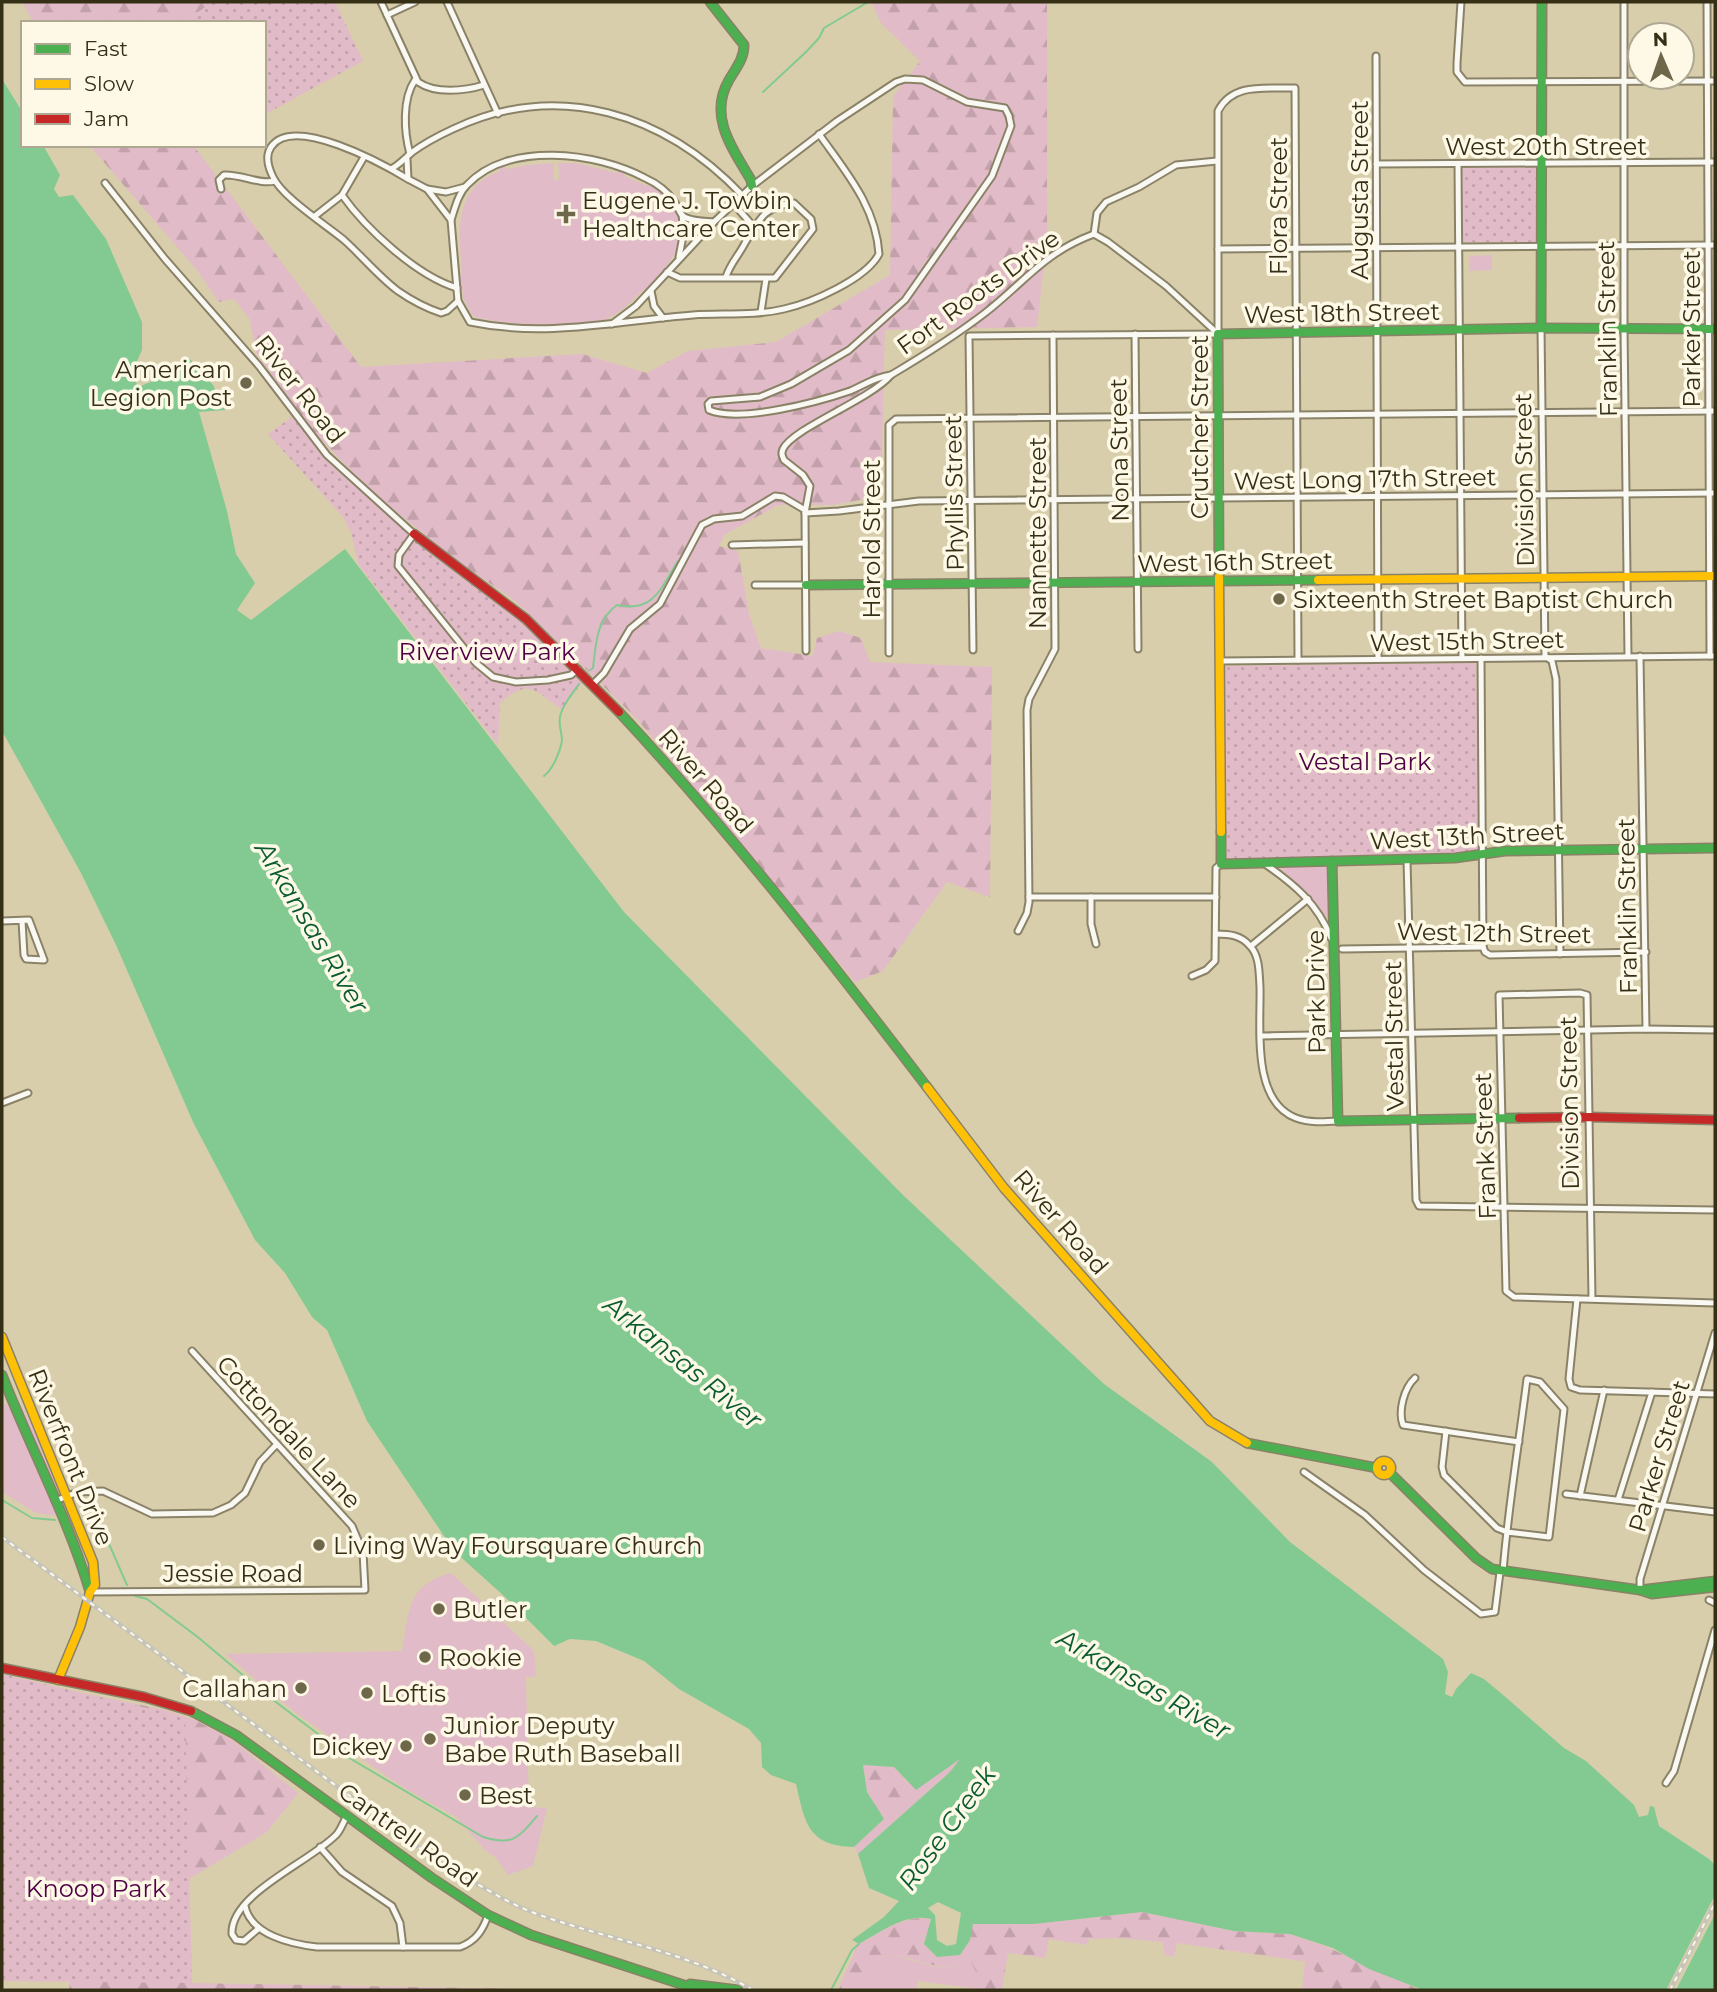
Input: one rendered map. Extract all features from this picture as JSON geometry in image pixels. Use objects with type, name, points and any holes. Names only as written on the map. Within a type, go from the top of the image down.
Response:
[{"type":"street","points":[[381,2],[415,80],[426,88],[438,90],[484,85]]},
{"type":"street","points":[[387,15],[415,2]]},
{"type":"street","points":[[447,2],[498,114]]},
{"type":"street","points":[[710,2],[744,45],[742,61],[721,95],[720,108],[725,137],[752,186]]},
{"type":"street","points":[[1461,2],[1457,63],[1459,75],[1465,82],[1715,80]]},
{"type":"street","name":"Division Street","points":[[1542,2],[1541,328],[1545,656],[1552,661],[1556,680],[1560,954]]},
{"type":"street","name":"Franklin Street","points":[[1624,2],[1628,656]]},
{"type":"street","name":"Parker Street","points":[[1707,2],[1712,162],[1713,656]]},
{"type":"street","name":"Augusta Street","points":[[1376,56],[1378,659]]},
{"type":"street","name":"Fort Roots Drive","points":[[819,134],[896,82],[914,78],[936,85],[967,102],[1002,106],[1011,123],[988,183],[919,281],[892,312],[849,350],[791,384],[760,397],[711,401],[707,406],[710,411],[725,413],[783,408],[849,391],[878,377],[891,375]]},
{"type":"street","points":[[408,179],[405,116],[415,80]]},
{"type":"street","name":"Flora Street","points":[[1217,114],[1222,104],[1236,92],[1245,89],[1294,88],[1298,660]]},
{"type":"street","points":[[391,169],[456,128],[530,107],[561,107],[597,110],[653,127],[695,152],[742,195]]},
{"type":"street","name":"Crutcher Street","points":[[1192,976],[1206,970],[1215,961],[1216,868],[1221,864],[1217,114]]},
{"type":"street","points":[[612,324],[636,306],[733,203],[819,134],[857,186],[873,223],[879,251],[877,258],[866,269],[837,287],[785,309],[663,318],[575,329],[530,329],[470,322],[458,301],[451,219],[465,187],[482,172],[513,160],[550,156],[587,158],[612,164],[648,179],[670,195],[682,215],[684,231],[679,258]]},
{"type":"street","points":[[458,301],[441,313],[418,304],[391,286],[347,243],[275,181],[268,164],[268,156],[272,145],[283,137],[297,135],[315,138],[364,157],[427,189],[446,192],[465,187]]},
{"type":"street","points":[[315,216],[342,195],[364,157]]},
{"type":"street","points":[[1094,234],[1097,213],[1107,202],[1139,187],[1176,164],[1217,161]]},
{"type":"street","name":"West 20th Street","points":[[1377,164],[1712,162]]},
{"type":"street","points":[[1458,164],[1462,658]]},
{"type":"street","points":[[221,189],[219,180],[224,175],[242,175],[265,182],[275,181]]},
{"type":"street","name":"River Road","points":[[105,183],[165,259],[260,366],[327,455],[414,534],[513,607],[593,684],[670,767],[806,929],[1004,1188],[1203,1414],[1239,1441],[1264,1449],[1377,1468],[1382,1475],[1390,1473],[1476,1558],[1502,1572]]},
{"type":"street","points":[[427,189],[451,219]]},
{"type":"street","points":[[342,195],[401,256],[424,272],[457,288]]},
{"type":"street","points":[[733,203],[753,226]]},
{"type":"street","points":[[667,272],[680,278],[771,279],[779,275],[813,229],[813,223],[794,203],[774,207],[753,226],[726,278]]},
{"type":"street","points":[[682,215],[714,222]]},
{"type":"street","name":"Fort Roots Drive","points":[[805,512],[810,492],[809,483],[803,474],[783,460],[784,448],[799,435],[883,384],[891,375],[964,329],[1045,260],[1079,240],[1094,234],[1108,242],[1166,286],[1218,334]]},
{"type":"street","points":[[1218,249],[1712,245]]},
{"type":"street","points":[[761,312],[766,279]]},
{"type":"street","points":[[651,290],[654,306],[663,318]]},
{"type":"street","name":"West 18th Street","points":[[969,336],[1541,328],[1712,329]]},
{"type":"street","name":"Nona Street","points":[[1136,334],[1138,649]]},
{"type":"street","name":"Nannette Street","points":[[1018,931],[1027,913],[1029,897],[1027,710],[1029,699],[1055,649],[1053,335]]},
{"type":"street","name":"Phyllis Street","points":[[969,336],[973,650]]},
{"type":"street","points":[[971,418],[1712,411]]},
{"type":"street","name":"Harold Street","points":[[888,653],[888,425],[896,419],[971,418]]},
{"type":"street","name":"West Long 17th Street","points":[[805,512],[839,511],[888,503],[972,500],[1712,493]]},
{"type":"street","points":[[593,684],[604,673],[618,646],[633,626],[660,604],[702,525],[714,519],[742,516],[775,496],[783,497],[805,512],[806,652]]},
{"type":"street","points":[[414,534],[398,557],[398,566],[481,668],[493,677],[516,682],[562,678],[578,669]]},
{"type":"street","points":[[732,545],[805,543]]},
{"type":"street","name":"West 16th Street","points":[[755,585],[1713,576]]},
{"type":"street","name":"Franklin Street","points":[[1640,656],[1646,1028]]},
{"type":"street","name":"West 15th Street","points":[[1220,661],[1713,656]]},
{"type":"street","points":[[1481,658],[1483,947]]},
{"type":"street","name":"West 13th Street","points":[[1221,864],[1462,858],[1505,851],[1715,848]]},
{"type":"street","name":"Vestal Street","points":[[1407,860],[1416,1200],[1419,1206],[1423,1207],[1503,1207]]},
{"type":"street","name":"Park Drive","points":[[1332,861],[1338,948],[1338,1121]]},
{"type":"street","points":[[1265,864],[1293,883],[1308,899],[1338,948]]},
{"type":"street","points":[[1029,897],[1216,897]]},
{"type":"street","points":[[1091,897],[1091,924],[1096,944]]},
{"type":"street","points":[[1251,946],[1308,899]]},
{"type":"street","points":[[2,921],[29,920],[44,960],[26,959],[22,921]]},
{"type":"street","points":[[1216,934],[1233,935],[1251,946],[1255,954],[1259,973],[1264,1082],[1276,1105],[1300,1120],[1589,1117],[1715,1120]]},
{"type":"street","name":"West 12th Street","points":[[1338,948],[1483,947],[1490,955],[1646,952]]},
{"type":"street","name":"Division Street","points":[[1499,995],[1587,995],[1592,1299]]},
{"type":"street","name":"Frank Street","points":[[1499,995],[1506,1285],[1509,1294],[1514,1297],[1577,1299]]},
{"type":"street","points":[[1261,1036],[1646,1028],[1715,1030]]},
{"type":"street","points":[[2,1103],[28,1093]]},
{"type":"street","points":[[1503,1207],[1715,1210]]},
{"type":"street","points":[[1715,1303],[1577,1299],[1569,1379],[1571,1387],[1575,1389],[1715,1394]]},
{"type":"street","name":"Parker Street","points":[[1640,1590],[1640,1579],[1715,1333]]},
{"type":"street","name":"Riverfront Drive","points":[[2,1336],[93,1562],[95,1585],[90,1591],[80,1627],[58,1680]]},
{"type":"street","name":"Cottondale Lane","points":[[192,1351],[352,1526],[363,1552],[364,1579]]},
{"type":"street","name":"Riverfront Drive","points":[[2,1376],[78,1552],[90,1591]]},
{"type":"street","points":[[1415,1378],[1410,1383],[1401,1409],[1403,1425],[1519,1442]]},
{"type":"street","points":[[1304,1472],[1365,1515],[1424,1570],[1481,1614],[1495,1612],[1502,1572],[1507,1532],[1527,1379],[1540,1382],[1564,1409],[1549,1537],[1507,1532],[1497,1528],[1444,1475],[1442,1466],[1446,1431]]},
{"type":"street","points":[[1580,1496],[1604,1390]]},
{"type":"street","points":[[1618,1500],[1652,1392]]},
{"type":"street","points":[[55,1501],[78,1492],[103,1491],[152,1514],[212,1513],[231,1505],[244,1493],[260,1462],[276,1444]]},
{"type":"street","points":[[1566,1494],[1715,1512]]},
{"type":"street","points":[[1502,1572],[1640,1590],[1652,1594],[1715,1587]]},
{"type":"street","name":"Jessie Road","points":[[90,1591],[365,1590],[364,1579]]},
{"type":"street","points":[[1640,1590],[1715,1581]]},
{"type":"street","points":[[1666,1783],[1674,1770],[1715,1630]]},
{"type":"street","name":"Cantrell Road","points":[[2,1668],[185,1708],[236,1735],[432,1878],[488,1914],[531,1935],[681,1984],[738,1990]]},
{"type":"street","points":[[258,1929],[244,1941],[232,1936],[233,1920],[252,1896],[337,1834],[347,1816]]},
{"type":"street","points":[[320,1847],[342,1872],[392,1906],[400,1923],[403,1947]]},
{"type":"street","points":[[245,1906],[248,1917],[258,1929],[307,1946],[463,1946],[479,1934],[488,1914]]},
{"type":"green space","points":[[22,2],[213,2],[185,21],[33,21]]},
{"type":"green space","points":[[213,2],[335,2],[363,61],[266,114],[266,21],[185,21]]},
{"type":"green space","points":[[871,2],[1047,2],[1047,239],[1037,327],[885,330],[881,496],[833,505],[778,505],[724,535],[719,546],[738,551],[749,614],[761,648],[813,656],[817,638],[839,631],[861,638],[870,662],[992,667],[990,897],[947,882],[883,971],[855,982],[637,719],[514,600],[459,562],[375,495],[302,420],[256,352],[250,320],[234,299],[219,302],[196,269],[91,147],[195,147],[361,367],[582,354],[647,373],[688,351],[776,342],[890,275],[893,97],[920,61],[881,23]]},
{"type":"green space","points":[[554,163],[554,179],[557,181],[558,163],[576,163],[625,173],[624,176],[647,186],[649,184],[664,193],[679,221],[678,245],[673,256],[646,291],[643,290],[620,311],[604,320],[577,324],[538,324],[500,322],[473,316],[463,298],[458,275],[462,274],[460,228],[466,200],[473,188],[500,171],[499,167],[504,165],[506,169]]},
{"type":"green space","points":[[1463,167],[1536,167],[1535,242],[1462,242]]},
{"type":"green space","points":[[1492,255],[1492,270],[1469,271],[1469,256]]},
{"type":"green space","name":"Riverview Park","points":[[292,417],[343,474],[380,508],[444,562],[512,611],[573,669],[584,681],[561,709],[531,690],[525,689],[510,695],[500,703],[498,745],[358,564],[351,532],[343,517],[268,434]]},
{"type":"green space","name":"Vestal Park","points":[[1476,663],[1480,850],[1452,855],[1226,861],[1223,666]]},
{"type":"green space","points":[[1324,865],[1328,870],[1328,919],[1305,890],[1282,871],[1283,866]]},
{"type":"green space","points":[[2,1403],[12,1408],[60,1516],[36,1513],[2,1492]]},
{"type":"green space","points":[[20,1403],[46,1452],[59,1488],[55,1487],[24,1424]]},
{"type":"green space","name":"Junior Deputy Babe Ruth Baseball","points":[[451,1573],[534,1651],[536,1676],[526,1678],[529,1807],[547,1808],[533,1866],[508,1875],[496,1858],[485,1850],[456,1817],[401,1786],[296,1713],[225,1654],[402,1651],[409,1613],[417,1593],[436,1578]]},
{"type":"green space","name":"Knoop Park","points":[[2,1674],[185,1717],[192,1983],[2,1981]]},
{"type":"green space","name":"Knoop Park","points":[[2,1676],[165,1710],[195,1720],[232,1740],[298,1793],[267,1832],[189,1879],[192,1983],[582,1990],[69,1990],[70,1982],[2,1889]]},
{"type":"green space","points":[[963,1757],[950,1772],[858,1854],[854,1847],[884,1819],[867,1792],[863,1765],[894,1767],[908,1783]]},
{"type":"green space","points":[[1142,1912],[1234,1931],[1290,1934],[1325,1946],[1420,1990],[1316,1990],[1319,1976],[1308,1962],[1177,1943],[1174,1957],[1165,1955],[1162,1942],[1118,1938],[1089,1939],[1086,1945],[1049,1939],[1045,1958],[1008,1953],[1002,1990],[979,1990],[980,1980],[970,1960],[958,1966],[945,1966],[882,1956],[869,1965],[856,1990],[839,1990],[856,1946],[911,1919],[931,1919],[924,1944],[937,1957],[970,1940],[972,1924],[1034,1924]]},
{"type":"green space","points":[[890,1955],[941,1967],[961,1965],[970,1960],[980,1980],[979,1989],[918,1981],[916,1990],[856,1990],[868,1961]]},
{"type":"green space","points":[[1305,1962],[1308,1962],[1319,1976],[1316,1990],[1302,1990]]},
{"type":"water","name":"Arkansas River","points":[[2,79],[21,110],[21,147],[44,147],[60,175],[54,189],[59,197],[73,195],[106,239],[142,322],[142,350],[132,372],[138,387],[153,381],[189,358],[213,385],[225,410],[199,412],[227,511],[236,554],[255,583],[237,610],[251,620],[345,549],[624,912],[903,1195],[1104,1384],[1212,1462],[1290,1542],[1443,1659],[1448,1672],[1445,1694],[1452,1697],[1471,1673],[1484,1679],[1564,1748],[1586,1761],[1634,1805],[1639,1817],[1648,1815],[1650,1806],[1654,1807],[1659,1826],[1715,1865],[1715,1990],[1423,1990],[1369,1969],[1333,1948],[1290,1934],[1234,1931],[1142,1912],[1034,1924],[973,1924],[970,1940],[960,1955],[937,1957],[924,1944],[931,1919],[903,1921],[859,1944],[852,1940],[884,1917],[899,1901],[869,1888],[858,1854],[950,1772],[960,1759],[916,1790],[894,1767],[863,1765],[867,1792],[884,1819],[854,1847],[827,1842],[811,1830],[806,1821],[796,1784],[771,1775],[762,1767],[761,1743],[749,1729],[679,1689],[644,1661],[596,1641],[570,1639],[554,1646],[454,1551],[367,1421],[327,1330],[312,1317],[285,1273],[255,1240],[193,1122],[116,945],[81,873],[2,731]],"holes":[[[938,1902],[961,1913],[956,1944],[947,1946],[937,1940],[935,1915],[928,1908]]]},
{"type":"pier","points":[[1715,1895],[1715,1914],[1676,1990],[1666,1990]]},
{"type":"waterway","points":[[763,92],[807,51],[824,28],[868,2]]},
{"type":"waterway","points":[[590,670],[593,668],[598,633],[610,611],[617,605],[630,607],[648,602],[661,589],[678,561]]},
{"type":"waterway","points":[[544,776],[553,765],[561,745],[559,720],[562,709],[579,684]]},
{"type":"waterway","points":[[2,1500],[32,1518],[55,1520]]},
{"type":"waterway","points":[[89,1520],[99,1521],[127,1585]]},
{"type":"waterway","points":[[135,1596],[147,1599],[199,1638],[264,1693],[351,1759],[483,1837],[501,1841],[514,1838],[537,1816]]},
{"type":"waterway","name":"Rose Creek","points":[[831,1990],[852,1950],[859,1944]]},
{"type":"railway","points":[[2,1537],[429,1855],[495,1894],[537,1914],[701,1965],[753,1990]]},
{"type":"railway","points":[[1670,1990],[1715,1903]]},
{"type":"traffic: fast","points":[[710,2],[744,45],[741,59],[723,93],[721,106],[725,132],[752,186]]},
{"type":"traffic: fast","points":[[1541,328],[1542,2]]},
{"type":"traffic: fast","points":[[1219,577],[1218,334],[1541,328],[1715,329]]},
{"type":"traffic: fast","points":[[806,585],[1318,580]]},
{"type":"traffic: fast","points":[[619,712],[739,849],[816,943],[927,1087]]},
{"type":"traffic: fast","points":[[1221,832],[1221,864],[1455,858],[1505,851],[1715,848]]},
{"type":"traffic: fast","points":[[1332,861],[1338,1121],[1519,1118]]},
{"type":"traffic: fast","points":[[2,1375],[71,1537],[90,1592]]},
{"type":"traffic: fast","points":[[1247,1443],[1377,1468]]},
{"type":"traffic: fast","points":[[1390,1473],[1476,1558],[1492,1569],[1652,1594],[1715,1587]]},
{"type":"traffic: fast","points":[[1640,1590],[1715,1581]]},
{"type":"traffic: fast","points":[[191,1711],[236,1735],[432,1878],[488,1915],[531,1935],[699,1990]]},
{"type":"traffic: fast","points":[[690,1984],[738,1990]]},
{"type":"traffic: slow","points":[[1318,580],[1715,576]]},
{"type":"traffic: slow","points":[[1219,577],[1221,832]]},
{"type":"traffic: slow","points":[[927,1087],[1004,1188],[1210,1421],[1247,1443]]},
{"type":"traffic: slow","points":[[2,1337],[93,1562],[95,1585],[90,1592],[80,1627],[58,1680]]},
{"type":"traffic: slow","points":[[1384,1461],[1389,1463],[1391,1468],[1389,1473],[1384,1475],[1379,1473],[1377,1468],[1379,1463],[1384,1461]]},
{"type":"traffic: jam","points":[[414,534],[526,619],[619,712]]},
{"type":"traffic: jam","points":[[1519,1118],[1715,1120]]},
{"type":"traffic: jam","points":[[2,1668],[144,1697],[191,1711]]},
{"type":"place","name":"Eugene J. Towbin Healthcare Center","points":[[566,214]]},
{"type":"place","name":"American Legion Post","points":[[246,383]]},
{"type":"place","name":"Sixteenth Street Baptist Church","points":[[1279,599]]},
{"type":"place","name":"Living Way Foursquare Church","points":[[319,1545]]},
{"type":"place","name":"Butler","points":[[439,1609]]},
{"type":"place","name":"Rookie","points":[[425,1657]]},
{"type":"place","name":"Callahan","points":[[301,1688]]},
{"type":"place","name":"Loftis","points":[[367,1693]]},
{"type":"place","name":"Junior Deputy Babe Ruth Baseball","points":[[430,1739]]},
{"type":"place","name":"Dickey","points":[[406,1746]]},
{"type":"place","name":"Best","points":[[465,1795]]}]
